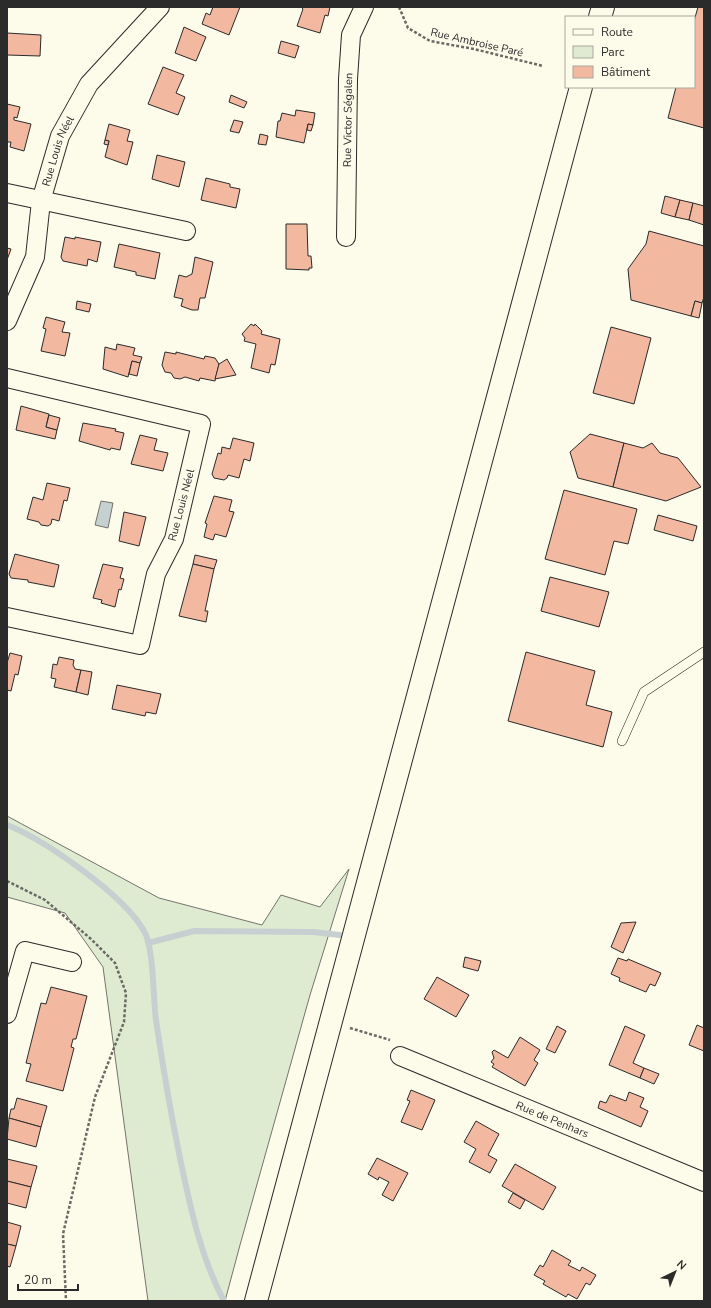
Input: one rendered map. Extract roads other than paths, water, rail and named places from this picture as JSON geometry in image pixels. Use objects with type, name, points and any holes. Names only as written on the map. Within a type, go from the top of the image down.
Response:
[{"type":"main road","points":[[256,1301],[581,88]]},
{"type":"street","name":"Rue Louis Néel","points":[[7,321],[35,257],[41,201],[60,136],[89,84],[160,7]]},
{"type":"street","name":"Rue Victor Ségalen","points":[[346,237],[348,79],[351,35],[364,7]]},
{"type":"street","points":[[7,193],[186,231]]},
{"type":"street","name":"Rue Louis Néel","points":[[7,378],[201,424],[174,539],[156,574],[140,645],[7,617]]},
{"type":"street","points":[[7,1014],[9,994],[25,951],[72,962]]},
{"type":"street","name":"Rue de Penhars","points":[[400,1056],[704,1182]]},
{"type":"lane","points":[[622,741],[644,692],[704,652]]},
{"type":"waterway","points":[[7,825],[42,843],[82,870],[120,901],[144,931],[150,949],[156,1020],[164,1074],[185,1181],[203,1251],[224,1301]]},
{"type":"waterway","points":[[148,943],[194,931],[313,932],[340,935]]}]
